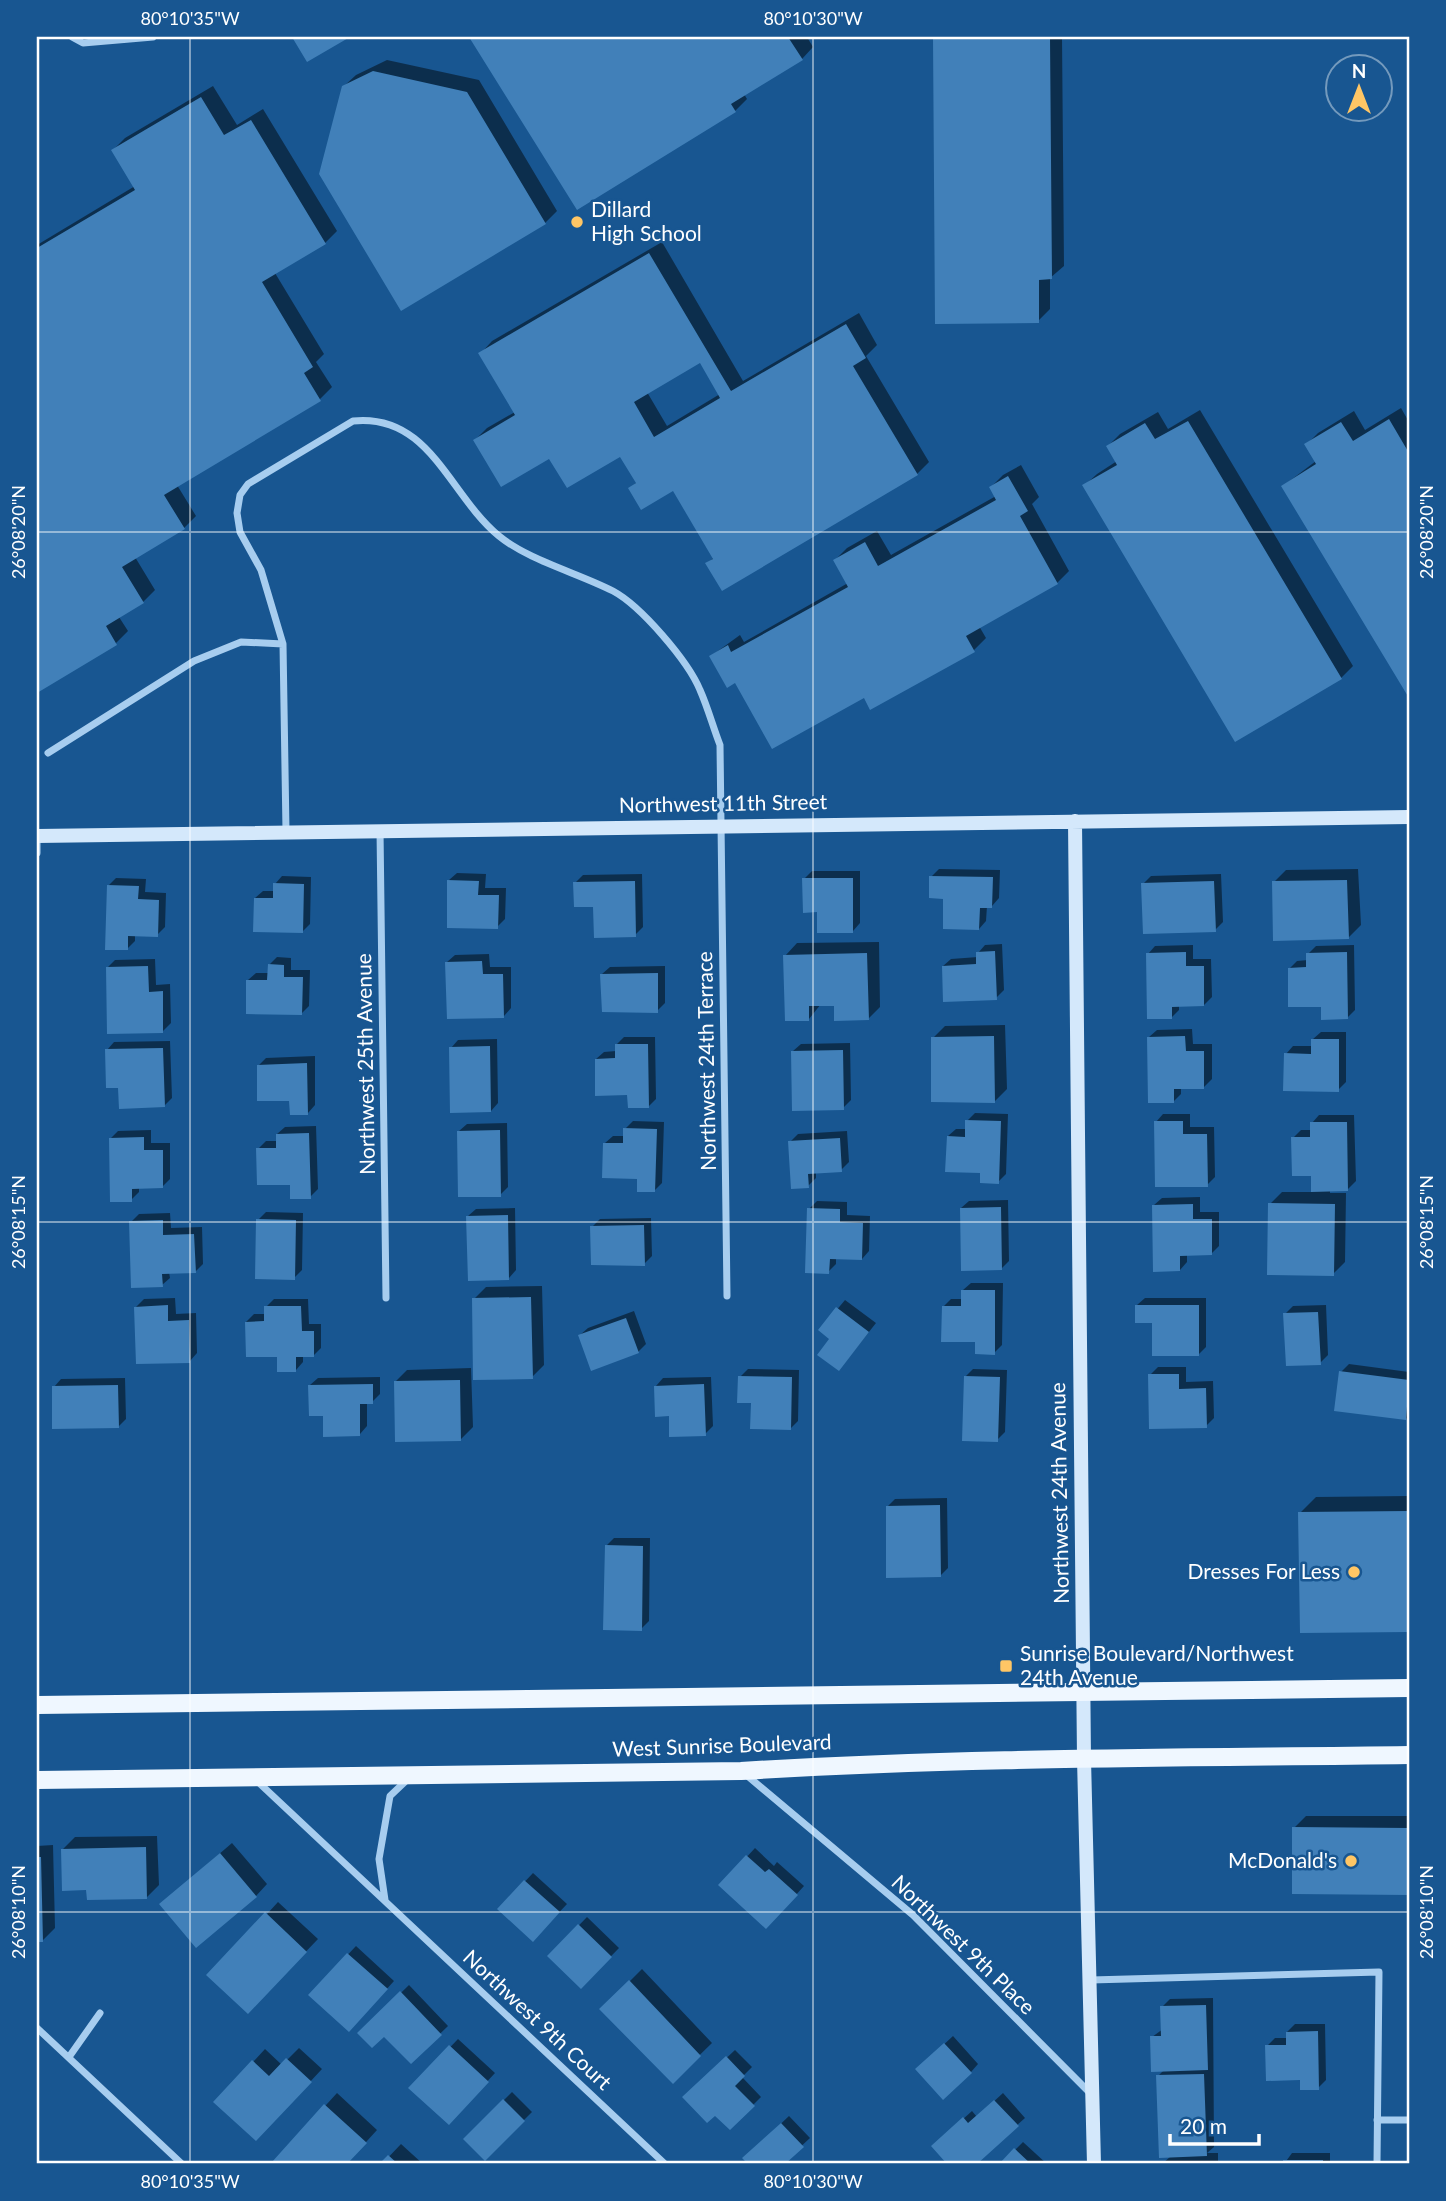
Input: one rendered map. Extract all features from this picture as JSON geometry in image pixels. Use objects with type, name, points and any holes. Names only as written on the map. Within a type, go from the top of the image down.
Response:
[{"type":"main road","points":[[37,1705],[1409,1688]]},
{"type":"main road","name":"West Sunrise Boulevard","points":[[37,1780],[741,1771],[841,1765],[1084,1759],[1409,1755]]},
{"type":"street","points":[[72,37],[83,43],[153,37]]},
{"type":"street","name":"Northwest 24th Terrace","points":[[283,644],[261,570],[240,532],[240,495],[248,484],[353,421],[368,419],[390,424],[410,433],[426,446],[479,519],[502,538],[616,593],[666,640],[699,687],[720,745],[727,1296]]},
{"type":"street","points":[[48,753],[194,661],[241,642],[283,644],[286,831]]},
{"type":"street","name":"Northwest 11th Street","points":[[37,835],[1409,817]]},
{"type":"street","name":"Northwest 24th Avenue","points":[[1075,821],[1083,1692],[1094,2164]]},
{"type":"street","name":"Northwest 25th Avenue","points":[[380,830],[386,1298]]},
{"type":"street","points":[[37,835],[37,853]]},
{"type":"street","name":"Northwest 9th Place","points":[[741,1771],[912,1915],[1092,2095]]},
{"type":"street","points":[[385,1900],[379,1859],[390,1796],[411,1775]]},
{"type":"street","name":"Northwest 9th Court","points":[[256,1779],[665,2164]]},
{"type":"street","points":[[1091,1980],[1378,1972],[1377,2164]]},
{"type":"street","points":[[69,2057],[100,2013]]},
{"type":"street","points":[[38,2028],[182,2164]]},
{"type":"street","points":[[1377,2120],[1409,2120]]},
{"type":"building","points":[[292,37],[350,37],[307,62]]},
{"type":"building","points":[[469,37],[788,37],[803,60],[731,104],[736,112],[577,210]]},
{"type":"building","points":[[933,37],[1050,37],[1052,279],[1039,280],[1039,323],[935,324]]},
{"type":"building","points":[[373,71],[467,92],[546,224],[401,311],[319,174],[342,86]]},
{"type":"building","points":[[201,97],[224,135],[251,120],[326,244],[262,282],[313,367],[304,373],[321,401],[164,495],[185,529],[122,567],[144,603],[106,626],[117,645],[37,693],[37,248],[135,190],[111,150]]},
{"type":"building","points":[[649,253],[731,391],[846,324],[866,358],[853,366],[918,475],[722,591],[705,563],[713,559],[673,491],[641,510],[628,488],[636,483],[620,457],[567,488],[549,459],[501,487],[473,440],[515,415],[478,353]],"holes":[[[700,363],[720,398],[654,437],[634,402]]]},
{"type":"building","points":[[1389,419],[1409,453],[1409,698],[1281,486],[1316,464],[1304,444],[1341,422],[1353,441]]},
{"type":"building","points":[[1188,421],[1342,679],[1235,742],[1082,485],[1117,465],[1106,446],[1145,423],[1155,439]]},
{"type":"building","points":[[1008,476],[1028,511],[1020,516],[1058,584],[966,636],[975,652],[870,710],[864,698],[772,749],[735,683],[727,688],[709,656],[728,645],[731,652],[848,587],[833,560],[865,542],[878,566],[996,500],[989,487]]},
{"type":"building","points":[[929,876],[993,877],[992,908],[980,908],[979,930],[943,929],[943,899],[929,898]]},
{"type":"building","points":[[802,878],[853,878],[853,933],[817,933],[817,912],[803,913]]},
{"type":"building","points":[[447,880],[479,881],[478,895],[499,895],[498,929],[447,928]]},
{"type":"building","points":[[1347,880],[1349,939],[1273,941],[1272,881]]},
{"type":"building","points":[[635,881],[636,937],[594,938],[593,907],[574,907],[573,882]]},
{"type":"building","points":[[1214,881],[1216,932],[1143,934],[1141,883]]},
{"type":"building","points":[[273,883],[304,884],[303,933],[253,932],[254,898],[273,898]]},
{"type":"building","points":[[107,885],[139,886],[138,899],[159,900],[158,937],[128,936],[128,950],[105,950]]},
{"type":"building","points":[[995,951],[997,1000],[943,1002],[942,966],[976,964],[976,952]]},
{"type":"building","points":[[1186,952],[1186,966],[1204,966],[1204,1006],[1172,1007],[1172,1019],[1147,1019],[1146,953]]},
{"type":"building","points":[[1347,952],[1348,1019],[1321,1020],[1321,1007],[1288,1007],[1288,968],[1306,967],[1306,953]]},
{"type":"building","points":[[867,953],[869,1020],[834,1021],[834,1006],[809,1006],[809,1021],[785,1021],[783,955]]},
{"type":"building","points":[[482,961],[483,974],[503,974],[504,1018],[447,1019],[445,962]]},
{"type":"building","points":[[268,964],[284,965],[284,977],[303,977],[302,1015],[246,1014],[246,980],[267,980]]},
{"type":"building","points":[[148,966],[149,992],[163,991],[163,1033],[107,1034],[106,967]]},
{"type":"building","points":[[658,973],[658,1013],[602,1012],[600,974]]},
{"type":"building","points":[[994,1036],[995,1103],[931,1102],[931,1037]]},
{"type":"building","points":[[1185,1036],[1186,1051],[1204,1051],[1204,1089],[1174,1089],[1174,1103],[1148,1103],[1147,1037]]},
{"type":"building","points":[[1311,1039],[1339,1039],[1339,1092],[1283,1091],[1284,1053],[1311,1054]]},
{"type":"building","points":[[615,1044],[648,1044],[649,1108],[628,1108],[627,1095],[595,1096],[595,1059],[615,1058]]},
{"type":"building","points":[[490,1046],[491,1112],[450,1113],[449,1047]]},
{"type":"building","points":[[163,1048],[165,1107],[119,1109],[118,1088],[106,1088],[105,1049]]},
{"type":"building","points":[[843,1050],[844,1110],[792,1111],[791,1051]]},
{"type":"building","points":[[307,1063],[308,1115],[290,1115],[289,1101],[257,1101],[257,1065]]},
{"type":"building","points":[[965,1120],[1001,1121],[999,1184],[980,1183],[980,1173],[945,1172],[947,1136],[965,1137]]},
{"type":"building","points":[[1154,1121],[1183,1121],[1183,1134],[1207,1134],[1208,1187],[1155,1187]]},
{"type":"building","points":[[1310,1122],[1347,1122],[1348,1191],[1311,1192],[1311,1176],[1292,1176],[1291,1137],[1310,1137]]},
{"type":"building","points":[[623,1128],[657,1129],[655,1192],[637,1192],[637,1179],[602,1178],[603,1143],[623,1143]]},
{"type":"building","points":[[500,1130],[501,1197],[458,1197],[457,1131]]},
{"type":"building","points":[[309,1133],[311,1199],[290,1199],[290,1185],[257,1185],[256,1148],[276,1148],[276,1134]]},
{"type":"building","points":[[144,1137],[144,1150],[163,1150],[163,1188],[132,1189],[132,1202],[110,1202],[109,1138]]},
{"type":"building","points":[[840,1138],[842,1172],[808,1174],[809,1188],[791,1189],[788,1141]]},
{"type":"building","points":[[1268,1203],[1335,1204],[1334,1276],[1267,1275]]},
{"type":"building","points":[[1193,1204],[1193,1219],[1212,1219],[1212,1255],[1180,1256],[1180,1271],[1153,1272],[1152,1205]]},
{"type":"building","points":[[1001,1207],[1002,1270],[961,1271],[960,1208]]},
{"type":"building","points":[[807,1208],[840,1209],[840,1222],[863,1223],[862,1260],[830,1259],[829,1274],[805,1273]]},
{"type":"building","points":[[508,1215],[509,1280],[468,1281],[466,1216]]},
{"type":"building","points":[[256,1219],[296,1220],[295,1280],[255,1279]]},
{"type":"building","points":[[163,1220],[163,1235],[194,1234],[196,1273],[162,1274],[163,1287],[131,1288],[129,1221]]},
{"type":"building","points":[[644,1225],[645,1266],[591,1265],[590,1226]]},
{"type":"building","points":[[961,1290],[995,1290],[995,1355],[975,1354],[975,1342],[941,1342],[942,1306],[961,1306]]},
{"type":"building","points":[[531,1297],[533,1379],[473,1380],[472,1298]]},
{"type":"building","points":[[168,1305],[168,1321],[189,1320],[190,1363],[136,1364],[134,1307]]},
{"type":"building","points":[[1135,1305],[1199,1305],[1199,1356],[1152,1356],[1152,1323],[1135,1323]]},
{"type":"building","points":[[264,1306],[301,1306],[302,1331],[314,1331],[314,1357],[296,1357],[296,1372],[277,1372],[277,1357],[246,1357],[245,1322],[264,1321]]},
{"type":"building","points":[[836,1307],[869,1332],[839,1371],[817,1355],[829,1339],[818,1330]]},
{"type":"building","points":[[1318,1312],[1321,1365],[1286,1366],[1283,1313]]},
{"type":"building","points":[[626,1318],[639,1353],[591,1371],[578,1335]]},
{"type":"building","points":[[1339,1371],[1409,1380],[1406,1420],[1334,1411]]},
{"type":"building","points":[[1148,1374],[1179,1374],[1179,1389],[1206,1388],[1207,1428],[1149,1429]]},
{"type":"building","points":[[738,1376],[792,1377],[791,1430],[750,1429],[751,1403],[737,1403]]},
{"type":"building","points":[[964,1376],[1000,1377],[998,1442],[962,1441]]},
{"type":"building","points":[[460,1380],[461,1441],[395,1442],[394,1381]]},
{"type":"building","points":[[373,1384],[373,1404],[360,1404],[360,1436],[323,1437],[323,1416],[309,1416],[308,1385]]},
{"type":"building","points":[[704,1384],[706,1436],[669,1437],[669,1416],[655,1417],[654,1386]]},
{"type":"building","points":[[118,1385],[119,1428],[52,1429],[52,1386]]},
{"type":"building","points":[[940,1505],[941,1577],[886,1578],[886,1506]]},
{"type":"building","name":"Dresses For Less","points":[[1409,1511],[1409,1632],[1300,1633],[1298,1512]]},
{"type":"building","points":[[605,1545],[643,1546],[642,1631],[603,1630]]},
{"type":"building","name":"McDonald's","points":[[1292,1827],[1409,1828],[1409,1895],[1292,1894]]},
{"type":"building","points":[[146,1847],[147,1899],[87,1900],[86,1890],[62,1891],[61,1849]]},
{"type":"building","points":[[220,1853],[257,1897],[196,1948],[159,1904]]},
{"type":"building","points":[[746,1855],[765,1872],[769,1869],[798,1895],[766,1929],[718,1885]]},
{"type":"building","points":[[37,1857],[41,1857],[43,1942],[37,1942]]},
{"type":"building","points":[[524,1880],[560,1912],[533,1942],[497,1909]]},
{"type":"building","points":[[265,1912],[307,1952],[248,2014],[206,1975]]},
{"type":"building","points":[[578,1924],[612,1957],[581,1989],[547,1956]]},
{"type":"building","points":[[347,1953],[388,1989],[349,2032],[308,1995]]},
{"type":"building","points":[[629,1980],[701,2056],[673,2084],[599,2009]]},
{"type":"building","points":[[400,1991],[442,2035],[411,2064],[384,2037],[372,2048],[357,2033]]},
{"type":"building","points":[[1206,2005],[1208,2070],[1151,2072],[1150,2036],[1161,2036],[1160,2006]]},
{"type":"building","points":[[1318,2031],[1319,2090],[1300,2090],[1300,2080],[1266,2081],[1265,2045],[1286,2045],[1286,2032]]},
{"type":"building","points":[[944,2043],[972,2073],[943,2100],[915,2069]]},
{"type":"building","points":[[449,2045],[489,2082],[449,2125],[408,2088]]},
{"type":"building","points":[[726,2056],[745,2076],[735,2086],[755,2106],[730,2130],[715,2116],[707,2123],[682,2097]]},
{"type":"building","points":[[286,2058],[312,2082],[256,2141],[213,2102],[252,2060],[269,2076]]},
{"type":"building","points":[[1204,2074],[1207,2156],[1159,2158],[1156,2075]]},
{"type":"building","points":[[503,2099],[525,2121],[485,2161],[463,2139]]},
{"type":"building","points":[[994,2100],[1019,2126],[977,2164],[947,2164],[931,2146],[963,2117],[968,2123]]},
{"type":"building","points":[[324,2104],[367,2143],[347,2164],[274,2164],[272,2162]]},
{"type":"building","points":[[781,2123],[804,2147],[785,2164],[748,2164],[742,2158]]},
{"type":"building","points":[[1014,2148],[1031,2164],[999,2164]]},
{"type":"building","points":[[388,2155],[398,2164],[379,2164]]},
{"type":"building","points":[[1283,2160],[1323,2160],[1323,2164],[1283,2164]]},
{"type":"place","name":"Dillard High School","points":[[577,222]]},
{"type":"place","name":"Dresses For Less","points":[[1354,1572]]},
{"type":"place","name":"Sunrise Boulevard/Northwest 24th Avenue","points":[[1006,1666]]},
{"type":"place","name":"McDonald's","points":[[1351,1861]]}]
